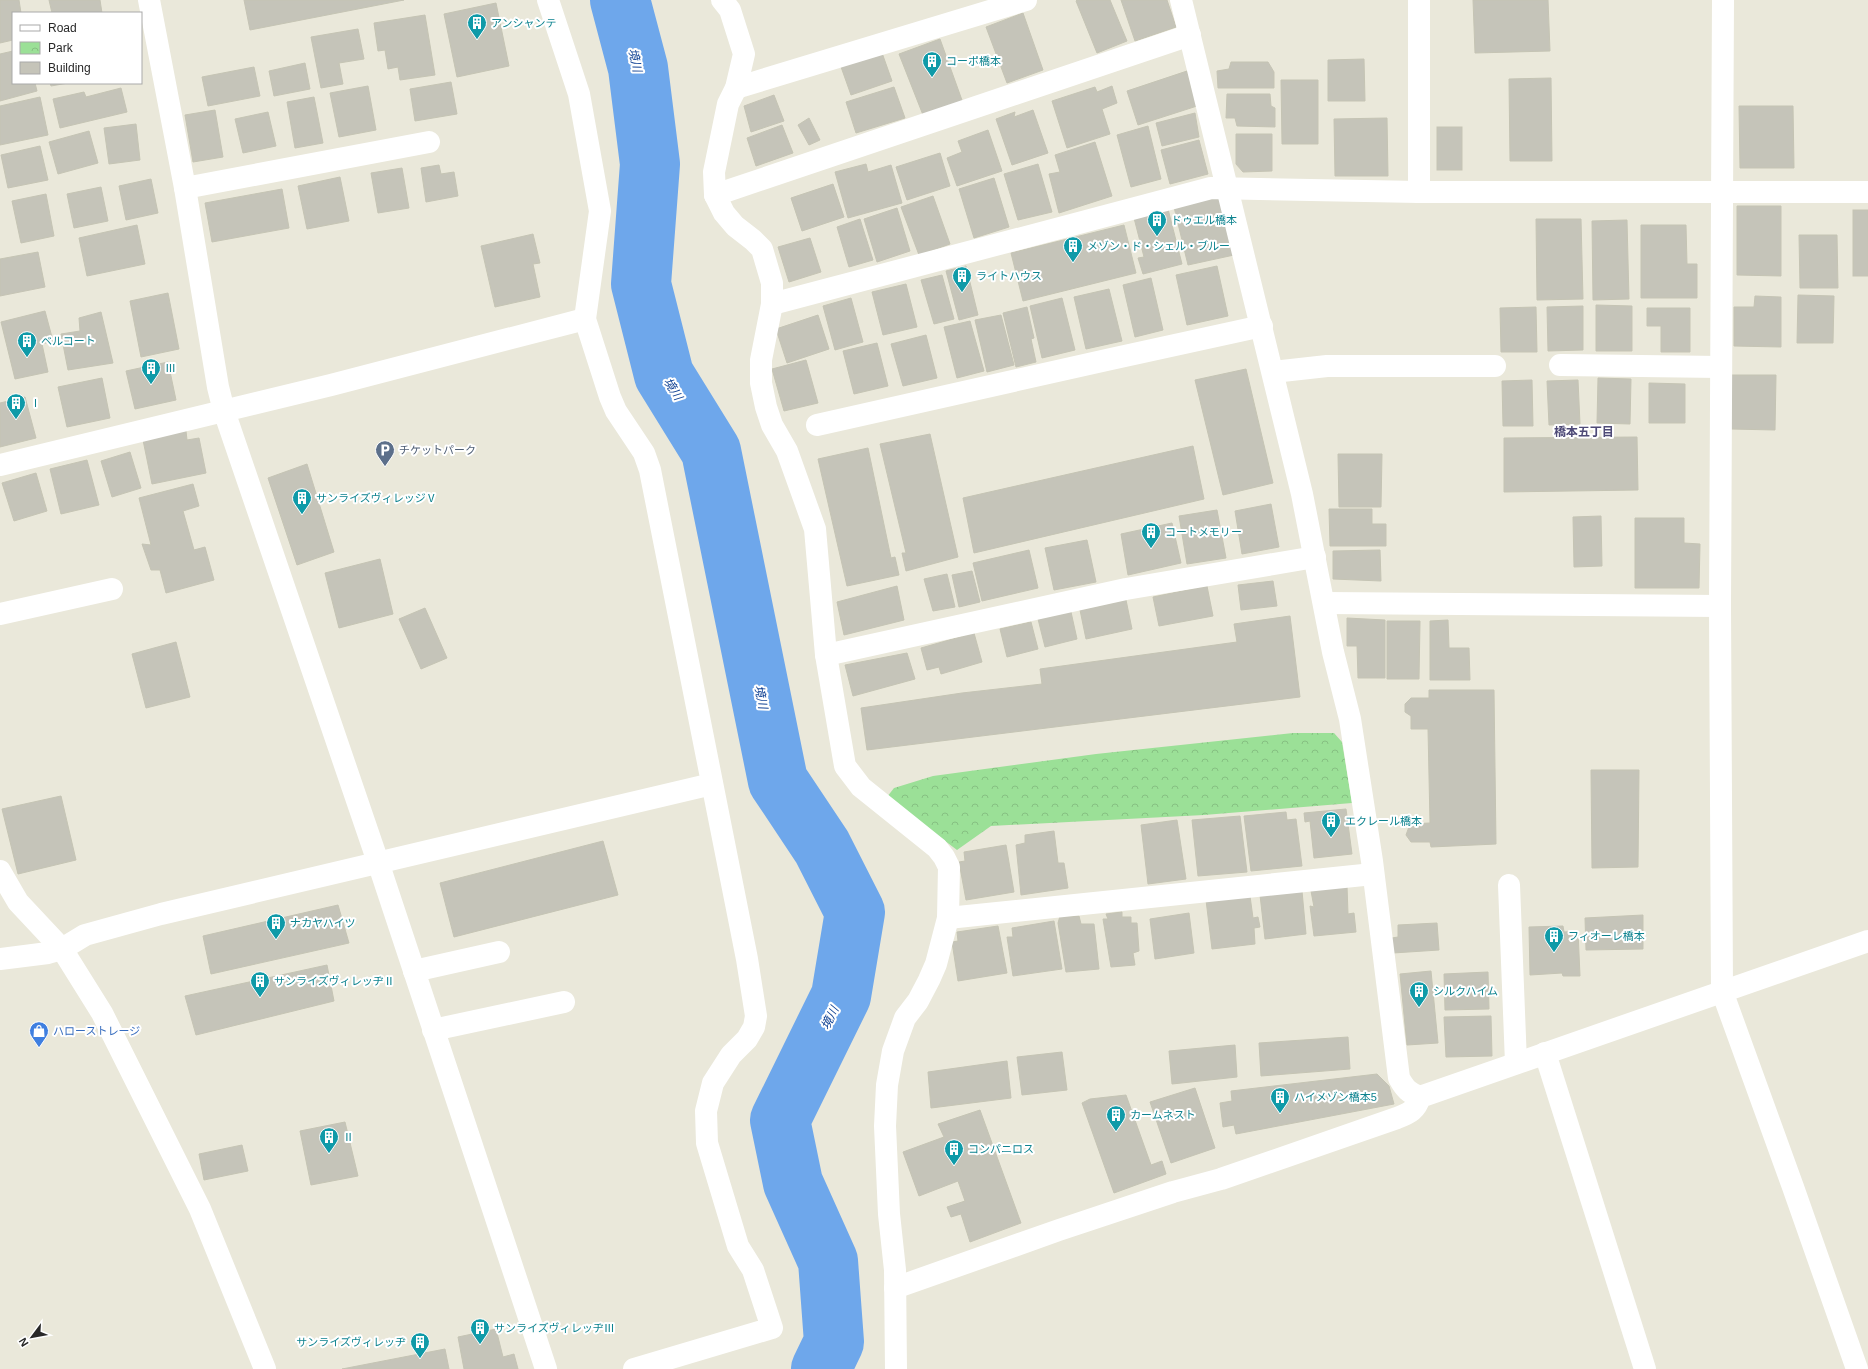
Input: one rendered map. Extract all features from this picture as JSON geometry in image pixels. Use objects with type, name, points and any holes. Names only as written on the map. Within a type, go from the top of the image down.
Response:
[{"type":"street","points":[[149,0],[185,188],[218,387],[224,411],[378,862],[546,1369]]},
{"type":"street","points":[[548,0],[579,94],[600,211],[585,319],[610,397],[616,411],[644,453],[650,470],[747,959],[756,1016],[754,1027],[747,1039],[731,1055],[713,1083],[706,1111],[707,1143],[738,1246],[752,1270],[772,1328],[634,1369]]},
{"type":"street","points":[[722,0],[730,10],[744,54],[736,88],[728,104],[714,172],[715,196],[724,213],[735,226],[754,240],[762,249],[772,283],[772,304],[761,360],[761,383],[766,407],[772,424],[788,451],[815,529],[826,654],[845,766],[861,787],[923,836],[944,857],[950,872],[948,918],[936,964],[918,1001],[905,1018],[893,1051],[887,1085],[885,1126],[888,1214],[895,1270],[896,1369]]},
{"type":"street","points":[[736,88],[1026,0]]},
{"type":"street","points":[[1181,0],[1302,494],[1325,603],[1333,652],[1350,719],[1373,874],[1399,1078],[1404,1088],[1420,1097],[1868,941]]},
{"type":"street","points":[[1420,0],[1420,192]]},
{"type":"street","points":[[1723,0],[1720,606],[1722,991],[1857,1369]]},
{"type":"street","points":[[715,196],[1190,36]]},
{"type":"street","points":[[185,188],[430,142]]},
{"type":"street","points":[[772,304],[1104,215],[1211,188],[1420,192],[1868,192]]},
{"type":"street","points":[[0,466],[224,411],[585,319]]},
{"type":"street","points":[[817,425],[1111,358],[1262,326]]},
{"type":"street","points":[[1273,372],[1327,366],[1495,366]]},
{"type":"street","points":[[1560,366],[1721,367]]},
{"type":"street","points":[[826,654],[1126,589],[1315,557]]},
{"type":"street","points":[[0,614],[112,588]]},
{"type":"street","points":[[1325,603],[1720,606]]},
{"type":"street","points":[[0,959],[48,953],[62,949],[85,935],[161,914],[712,784]]},
{"type":"street","points":[[0,871],[18,902],[62,949],[102,1013],[193,1196],[265,1369]]},
{"type":"street","points":[[948,918],[1373,874]]},
{"type":"street","points":[[1509,885],[1516,1063]]},
{"type":"street","points":[[414,971],[499,952]]},
{"type":"street","points":[[433,1030],[564,1002]]},
{"type":"street","points":[[1545,1053],[1638,1366]]},
{"type":"street","points":[[895,1288],[1053,1232],[1173,1192],[1221,1179],[1397,1118],[1412,1112],[1418,1106],[1420,1097]]},
{"type":"street","points":[[1862,1369],[1868,1366]]},
{"type":"green space","points":[[1293,733],[1334,733],[1342,742],[1352,803],[1204,815],[991,826],[957,850],[887,797],[894,788],[933,776],[1096,754]]},
{"type":"building","points":[[0,0],[19,0],[21,12],[12,12],[12,40],[0,43]]},
{"type":"building","points":[[49,0],[100,0],[102,12],[52,12]]},
{"type":"building","points":[[244,0],[404,0],[250,30]]},
{"type":"building","points":[[1110,0],[1127,41],[1097,53],[1076,1]]},
{"type":"building","points":[[1121,0],[1167,0],[1176,27],[1135,41]]},
{"type":"building","points":[[1473,0],[1548,0],[1550,51],[1475,53]]},
{"type":"building","name":"アンシャンテ","points":[[496,3],[509,66],[457,77],[444,14]]},
{"type":"building","points":[[1023,13],[1043,70],[1007,83],[986,27]]},
{"type":"building","points":[[425,15],[435,75],[400,80],[398,67],[388,69],[385,50],[378,51],[374,23]]},
{"type":"building","points":[[358,29],[364,59],[339,63],[343,84],[321,88],[311,37]]},
{"type":"building","name":"コーポ橋本","points":[[940,39],[963,103],[923,115],[899,54]]},
{"type":"building","points":[[881,50],[892,81],[851,95],[840,64]]},
{"type":"building","points":[[12,51],[12,84],[35,84],[37,91],[0,101],[0,54]]},
{"type":"building","points":[[1364,59],[1365,101],[1328,101],[1328,60]]},
{"type":"building","points":[[1231,62],[1268,62],[1274,72],[1274,88],[1218,88],[1217,71],[1229,69]]},
{"type":"building","points":[[305,63],[310,89],[274,96],[269,71]]},
{"type":"building","points":[[254,67],[260,96],[208,106],[202,77]]},
{"type":"building","points":[[1187,71],[1197,106],[1138,125],[1127,91]]},
{"type":"building","points":[[1551,78],[1552,161],[1510,161],[1509,79]]},
{"type":"building","points":[[1281,80],[1318,80],[1318,144],[1282,144]]},
{"type":"building","points":[[451,82],[457,114],[415,121],[410,89]]},
{"type":"building","points":[[50,84],[62,84],[51,86]]},
{"type":"building","points":[[368,86],[376,130],[339,137],[330,93]]},
{"type":"building","points":[[1112,86],[1117,103],[1102,109],[1110,134],[1067,148],[1052,101],[1095,87],[1097,92]]},
{"type":"building","points":[[894,87],[905,118],[856,133],[846,102]]},
{"type":"building","points":[[121,88],[127,112],[60,128],[53,99],[84,92],[86,97]]},
{"type":"building","points":[[1227,94],[1270,94],[1271,106],[1275,108],[1275,127],[1237,126],[1235,118],[1226,118]]},
{"type":"building","points":[[774,95],[784,121],[751,132],[744,106]]},
{"type":"building","points":[[40,97],[48,135],[0,145],[0,106]]},
{"type":"building","points":[[314,97],[323,143],[295,148],[287,102]]},
{"type":"building","points":[[1739,106],[1793,106],[1794,168],[1740,168]]},
{"type":"building","points":[[215,110],[223,157],[193,162],[185,115]]},
{"type":"building","points":[[1033,110],[1048,153],[1012,165],[996,119],[1015,112],[1014,117]]},
{"type":"building","points":[[268,112],[276,146],[243,153],[235,119]]},
{"type":"building","points":[[1195,113],[1199,137],[1162,146],[1156,123]]},
{"type":"building","points":[[809,118],[820,140],[809,145],[798,125]]},
{"type":"building","points":[[1387,118],[1388,176],[1335,176],[1334,119]]},
{"type":"building","points":[[136,124],[140,160],[109,164],[104,128]]},
{"type":"building","points":[[782,125],[793,153],[756,166],[747,138]]},
{"type":"building","points":[[1148,126],[1161,179],[1131,187],[1117,135]]},
{"type":"building","points":[[1437,127],[1462,127],[1462,170],[1437,170]]},
{"type":"building","points":[[988,130],[1002,171],[957,186],[947,158],[962,152],[958,141]]},
{"type":"building","points":[[89,131],[98,163],[58,174],[49,142]]},
{"type":"building","points":[[1236,134],[1272,134],[1272,171],[1243,172],[1236,164]]},
{"type":"building","points":[[1199,140],[1208,174],[1170,184],[1161,150]]},
{"type":"building","points":[[1095,142],[1112,196],[1059,213],[1049,174],[1060,172],[1055,155]]},
{"type":"building","points":[[40,146],[48,180],[8,188],[1,155]]},
{"type":"building","points":[[940,153],[950,186],[907,200],[896,167]]},
{"type":"building","points":[[866,164],[868,172],[891,165],[902,203],[848,218],[835,172]]},
{"type":"building","points":[[1038,164],[1052,212],[1018,220],[1004,174]]},
{"type":"building","points":[[439,165],[441,174],[454,172],[458,196],[426,202],[421,168]]},
{"type":"building","points":[[402,168],[409,208],[378,213],[371,173]]},
{"type":"building","points":[[340,177],[349,221],[307,229],[298,186]]},
{"type":"building","points":[[994,178],[1009,227],[974,238],[959,189]]},
{"type":"building","points":[[151,179],[158,213],[126,220],[119,186]]},
{"type":"building","points":[[833,184],[844,217],[802,231],[791,198]]},
{"type":"building","points":[[101,187],[108,221],[74,228],[67,194]]},
{"type":"building","points":[[282,189],[289,228],[212,242],[205,203]]},
{"type":"building","points":[[46,194],[54,236],[21,243],[12,201]]},
{"type":"building","points":[[933,196],[950,244],[919,255],[901,207]]},
{"type":"building","points":[[1220,196],[1234,255],[1188,265],[1174,207]]},
{"type":"building","points":[[1737,206],[1781,206],[1781,276],[1737,275]]},
{"type":"building","points":[[897,208],[910,251],[877,262],[864,219]]},
{"type":"building","name":"ドゥエル橋本","points":[[1168,209],[1182,264],[1143,274],[1138,258],[1144,257],[1134,218]]},
{"type":"building","points":[[1853,210],[1868,210],[1868,276],[1853,276]]},
{"type":"building","points":[[860,219],[873,260],[849,267],[837,227]]},
{"type":"building","points":[[1536,219],[1581,219],[1583,299],[1537,300]]},
{"type":"building","points":[[1627,220],[1629,299],[1593,300],[1592,221]]},
{"type":"building","points":[[137,225],[145,264],[87,276],[79,238]]},
{"type":"building","name":"メゾン・ド・シェル・ブルー","points":[[1124,225],[1136,273],[1023,301],[1011,253]]},
{"type":"building","points":[[1641,225],[1686,225],[1687,264],[1697,264],[1697,298],[1641,298]]},
{"type":"building","points":[[533,234],[540,263],[533,264],[540,297],[495,307],[481,246]]},
{"type":"building","points":[[1799,235],[1837,235],[1838,288],[1800,288]]},
{"type":"building","points":[[810,238],[821,272],[789,282],[778,247]]},
{"type":"building","points":[[38,252],[45,287],[0,296],[0,259]]},
{"type":"building","name":"ライトハウス","points":[[966,266],[978,315],[959,320],[946,271]]},
{"type":"building","points":[[1217,266],[1228,316],[1187,325],[1176,275]]},
{"type":"building","points":[[942,275],[954,319],[934,324],[921,280]]},
{"type":"building","points":[[1151,278],[1163,330],[1135,337],[1123,285]]},
{"type":"building","points":[[906,284],[917,327],[883,335],[872,292]]},
{"type":"building","points":[[1109,289],[1122,341],[1086,349],[1074,297]]},
{"type":"building","points":[[168,293],[179,349],[141,357],[130,301]]},
{"type":"building","points":[[1798,295],[1834,296],[1833,343],[1797,343]]},
{"type":"building","points":[[1755,296],[1781,297],[1781,347],[1734,346],[1734,307],[1754,307]]},
{"type":"building","points":[[851,298],[863,342],[835,350],[823,306]]},
{"type":"building","points":[[1062,298],[1075,350],[1042,358],[1030,306]]},
{"type":"building","points":[[1596,305],[1632,306],[1632,351],[1596,351]]},
{"type":"building","points":[[1583,306],[1583,350],[1548,351],[1547,307]]},
{"type":"building","points":[[1027,307],[1034,338],[1031,339],[1036,362],[1016,367],[1003,313]]},
{"type":"building","points":[[1536,307],[1537,352],[1501,352],[1500,308]]},
{"type":"building","points":[[1647,308],[1690,308],[1690,352],[1661,352],[1661,326],[1647,326]]},
{"type":"building","name":"ベルコート","points":[[45,311],[53,341],[42,344],[48,372],[15,379],[1,322]]},
{"type":"building","points":[[101,312],[113,363],[68,370],[61,334],[80,331],[79,318]]},
{"type":"building","points":[[818,315],[829,349],[787,363],[776,329]]},
{"type":"building","points":[[1001,315],[1014,365],[987,372],[975,320]]},
{"type":"building","points":[[970,321],[984,371],[957,378],[944,327]]},
{"type":"building","points":[[926,335],[937,378],[903,386],[891,344]]},
{"type":"building","points":[[877,343],[888,386],[854,394],[843,351]]},
{"type":"building","points":[[806,360],[818,403],[784,411],[772,369]]},
{"type":"building","name":"Ⅲ","points":[[168,362],[176,400],[135,409],[126,371]]},
{"type":"building","points":[[1246,369],[1273,483],[1223,495],[1195,380]]},
{"type":"building","points":[[1731,375],[1776,375],[1775,430],[1731,429]]},
{"type":"building","points":[[102,378],[110,418],[67,427],[58,387]]},
{"type":"building","points":[[1598,378],[1631,379],[1630,424],[1597,423]]},
{"type":"building","points":[[1532,380],[1533,426],[1503,426],[1502,381]]},
{"type":"building","points":[[1578,380],[1580,424],[1549,425],[1547,381]]},
{"type":"building","points":[[1649,383],[1685,384],[1685,423],[1649,423]]},
{"type":"building","name":"Ⅰ","points":[[25,397],[36,438],[0,447],[0,403]]},
{"type":"building","points":[[186,431],[187,440],[199,438],[206,473],[152,484],[143,440]]},
{"type":"building","points":[[930,434],[958,557],[906,571],[902,553],[906,553],[880,444]]},
{"type":"building","points":[[1637,437],[1638,490],[1504,492],[1504,438]]},
{"type":"building","points":[[1193,446],[1204,499],[974,553],[963,498]]},
{"type":"building","points":[[868,448],[891,558],[895,557],[899,575],[847,586],[818,459]]},
{"type":"building","points":[[130,452],[141,488],[112,497],[101,461]]},
{"type":"building","points":[[1338,454],[1382,454],[1381,507],[1339,507]]},
{"type":"building","points":[[87,460],[99,505],[61,514],[50,469]]},
{"type":"building","name":"サンライズヴィレッジⅤ","points":[[307,464],[334,552],[297,565],[268,478]]},
{"type":"building","points":[[36,473],[47,511],[14,521],[2,483]]},
{"type":"building","points":[[193,484],[199,506],[183,511],[194,550],[205,547],[214,580],[166,593],[160,570],[151,570],[142,544],[151,545],[139,498]]},
{"type":"building","points":[[1271,504],[1279,547],[1242,554],[1235,511]]},
{"type":"building","points":[[1329,509],[1372,509],[1372,524],[1386,524],[1386,546],[1330,546]]},
{"type":"building","points":[[1217,510],[1226,558],[1187,564],[1179,516]]},
{"type":"building","points":[[1601,516],[1602,566],[1574,567],[1573,517]]},
{"type":"building","points":[[1635,518],[1684,518],[1684,543],[1700,544],[1699,588],[1635,588]]},
{"type":"building","name":"コートメモリー","points":[[1172,523],[1181,563],[1128,575],[1121,534]]},
{"type":"building","points":[[1087,540],[1096,582],[1054,590],[1045,548]]},
{"type":"building","points":[[1029,550],[1038,588],[982,601],[973,563]]},
{"type":"building","points":[[1380,550],[1381,581],[1333,579],[1333,551]]},
{"type":"building","points":[[380,559],[393,614],[339,628],[325,573]]},
{"type":"building","points":[[972,571],[980,602],[959,607],[952,575]]},
{"type":"building","points":[[947,574],[955,607],[933,611],[924,579]]},
{"type":"building","points":[[1273,581],[1277,606],[1241,610],[1238,585]]},
{"type":"building","points":[[897,586],[904,620],[844,635],[837,602]]},
{"type":"building","points":[[1207,586],[1213,616],[1159,626],[1153,597]]},
{"type":"building","points":[[1126,600],[1132,629],[1086,639],[1080,610]]},
{"type":"building","points":[[425,608],[447,658],[421,669],[399,619]]},
{"type":"building","points":[[1071,612],[1077,639],[1045,647],[1038,619]]},
{"type":"building","points":[[1290,616],[1300,697],[867,750],[861,708],[962,693],[1042,684],[1040,669],[1237,642],[1234,624]]},
{"type":"building","points":[[1347,618],[1385,620],[1385,678],[1358,678],[1357,646],[1347,646]]},
{"type":"building","points":[[1448,620],[1449,648],[1469,648],[1470,680],[1430,680],[1430,621]]},
{"type":"building","points":[[1387,621],[1420,621],[1419,679],[1387,679]]},
{"type":"building","points":[[1031,622],[1038,649],[1007,657],[1000,629]]},
{"type":"building","points":[[974,633],[982,662],[941,674],[939,667],[927,670],[921,648]]},
{"type":"building","points":[[176,642],[190,697],[146,708],[132,654]]},
{"type":"building","points":[[907,653],[915,679],[853,696],[845,665]]},
{"type":"building","points":[[1429,690],[1494,690],[1496,844],[1431,847],[1430,842],[1411,842],[1406,835],[1410,824],[1430,823],[1428,729],[1411,729],[1411,716],[1405,712],[1405,704],[1411,698],[1429,698]]},
{"type":"building","points":[[1591,770],[1639,770],[1638,867],[1592,868]]},
{"type":"building","points":[[61,796],[76,860],[18,874],[2,809]]},
{"type":"building","name":"エクレール橋本","points":[[1346,809],[1352,854],[1314,858],[1310,821],[1305,822],[1304,813]]},
{"type":"building","points":[[1286,812],[1287,820],[1296,819],[1302,866],[1251,871],[1244,816]]},
{"type":"building","points":[[1240,816],[1247,872],[1198,876],[1192,820]]},
{"type":"building","points":[[1177,820],[1186,879],[1148,884],[1141,825]]},
{"type":"building","points":[[1054,831],[1058,863],[1064,863],[1068,888],[1021,895],[1016,845],[1025,843],[1025,835]]},
{"type":"building","points":[[603,841],[618,895],[454,937],[440,883]]},
{"type":"building","points":[[1006,845],[1014,892],[966,900],[959,862],[965,861],[964,852]]},
{"type":"building","points":[[1347,886],[1348,914],[1354,913],[1356,932],[1314,936],[1310,906],[1314,907],[1311,891]]},
{"type":"building","points":[[1302,891],[1306,934],[1265,939],[1260,895]]},
{"type":"building","points":[[1250,896],[1253,918],[1258,917],[1260,927],[1254,928],[1255,944],[1212,949],[1206,900]]},
{"type":"building","name":"ナカヤハイツ","points":[[338,905],[349,943],[211,974],[203,936]]},
{"type":"building","points":[[1122,912],[1122,917],[1131,917],[1131,923],[1137,923],[1139,951],[1133,953],[1135,965],[1111,967],[1103,919],[1108,919],[1106,914]]},
{"type":"building","points":[[1189,913],[1194,953],[1155,959],[1150,919]]},
{"type":"building","points":[[1643,915],[1643,949],[1586,950],[1585,918]]},
{"type":"building","points":[[1060,916],[1079,916],[1081,924],[1094,924],[1099,969],[1066,972],[1058,923]]},
{"type":"building","points":[[1054,921],[1062,969],[1013,976],[1007,937],[1013,937],[1012,928]]},
{"type":"building","points":[[1437,923],[1439,950],[1393,953],[1392,938],[1398,937],[1398,925]]},
{"type":"building","points":[[998,926],[1007,973],[958,981],[952,942],[958,941],[957,932]]},
{"type":"building","name":"フィオーレ橋本","points":[[1563,926],[1564,932],[1578,931],[1580,976],[1563,976],[1562,973],[1530,975],[1529,927]]},
{"type":"building","name":"サンライズヴィレッヂⅡ","points":[[327,965],[334,1001],[196,1035],[185,996]]},
{"type":"building","name":"シルクハイム","points":[[1431,971],[1438,1043],[1407,1045],[1400,974]]},
{"type":"building","points":[[1488,972],[1489,1009],[1445,1010],[1444,974]]},
{"type":"building","points":[[1491,1016],[1492,1056],[1446,1057],[1444,1017]]},
{"type":"building","points":[[1348,1037],[1350,1069],[1261,1076],[1259,1043]]},
{"type":"building","points":[[1235,1045],[1237,1077],[1172,1084],[1169,1051]]},
{"type":"building","points":[[1062,1052],[1067,1090],[1022,1095],[1017,1057]]},
{"type":"building","points":[[1007,1061],[1011,1098],[931,1108],[928,1072]]},
{"type":"building","name":"ハイメゾン橋本5","points":[[1377,1074],[1389,1086],[1394,1104],[1236,1134],[1234,1125],[1223,1127],[1220,1103],[1232,1101],[1231,1091]]},
{"type":"building","points":[[1195,1088],[1215,1148],[1171,1163],[1150,1102]]},
{"type":"building","name":"カームネスト","points":[[1126,1095],[1151,1165],[1162,1161],[1166,1174],[1114,1193],[1082,1103],[1090,1099]]},
{"type":"building","name":"コンパニロス","points":[[980,1110],[1021,1223],[970,1242],[961,1214],[951,1217],[947,1207],[965,1201],[958,1181],[919,1196],[903,1152],[944,1137],[938,1124]]},
{"type":"building","name":"Ⅱ","points":[[345,1122],[358,1176],[311,1185],[300,1131]]},
{"type":"building","points":[[242,1145],[248,1171],[204,1180],[199,1154]]},
{"type":"building","name":"サンライズヴィレッヂⅢ","points":[[496,1329],[503,1357],[514,1354],[518,1369],[464,1369],[458,1337]]},
{"type":"building","name":"サンライズヴィレッヂ","points":[[445,1349],[449,1369],[342,1369]]},
{"type":"waterway","name":"境川","points":[[620,0],[638,68],[650,164],[641,284],[664,375],[711,451],[778,781],[822,847],[855,912],[841,996],[780,1120],[793,1183],[828,1261],[834,1342],[821,1369]]},
{"type":"place","name":"アンシャンテ","points":[[477,40]]},
{"type":"place","name":"コーポ橋本","points":[[932,78]]},
{"type":"place","name":"ドゥエル橋本","points":[[1157,237]]},
{"type":"place","name":"メゾン・ド・シェル・ブルー","points":[[1073,263]]},
{"type":"place","name":"ライトハウス","points":[[962,293]]},
{"type":"place","name":"ベルコート","points":[[27,358]]},
{"type":"place","name":"Ⅲ","points":[[151,385]]},
{"type":"place","name":"Ⅰ","points":[[16,420]]},
{"type":"place","name":"チケットパーク","points":[[385,467]]},
{"type":"place","name":"サンライズヴィレッジⅤ","points":[[302,515]]},
{"type":"place","name":"コートメモリー","points":[[1151,549]]},
{"type":"place","name":"エクレール橋本","points":[[1331,838]]},
{"type":"place","name":"ナカヤハイツ","points":[[276,940]]},
{"type":"place","name":"フィオーレ橋本","points":[[1554,953]]},
{"type":"place","name":"サンライズヴィレッヂⅡ","points":[[260,998]]},
{"type":"place","name":"シルクハイム","points":[[1419,1008]]},
{"type":"place","name":"ハローストレージ","points":[[39,1048]]},
{"type":"place","name":"ハイメゾン橋本5","points":[[1280,1114]]},
{"type":"place","name":"カームネスト","points":[[1116,1132]]},
{"type":"place","name":"Ⅱ","points":[[329,1154]]},
{"type":"place","name":"コンパニロス","points":[[954,1166]]},
{"type":"place","name":"サンライズヴィレッヂⅢ","points":[[480,1345]]},
{"type":"place","name":"サンライズヴィレッヂ","points":[[420,1359]]},
{"type":"district","name":"橋本五丁目","points":[[1584,432]]}]
